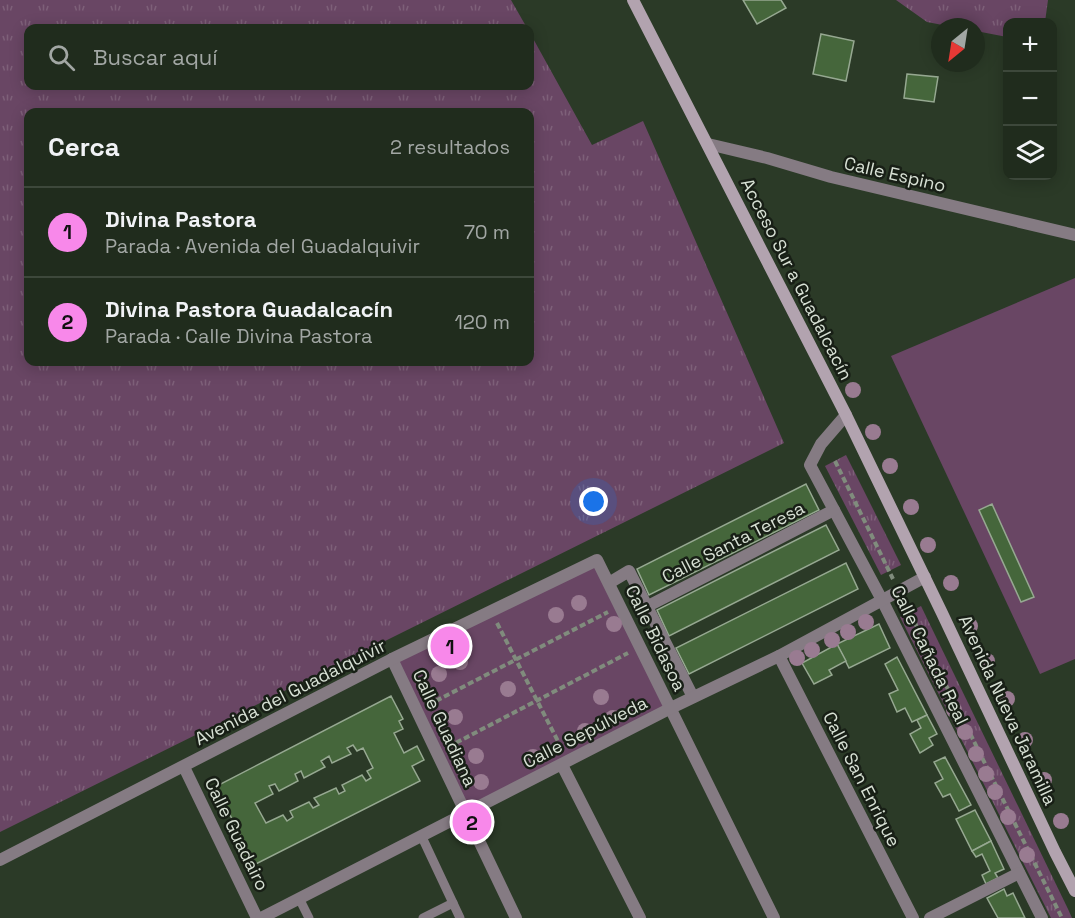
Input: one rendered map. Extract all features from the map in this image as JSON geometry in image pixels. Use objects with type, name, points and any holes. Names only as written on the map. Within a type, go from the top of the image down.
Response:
[{"type":"street","name":"Acceso Sur a Guadalcacín","points":[[633,0],[846,415],[925,577]]},
{"type":"street","name":"Calle Espino","points":[[708,144],[831,177],[1075,235]]},
{"type":"street","name":"Calle Cañada Real","points":[[846,415],[821,444],[810,465],[882,600],[1042,918]]},
{"type":"street","name":"Calle Santa Teresa","points":[[648,606],[834,510]]},
{"type":"street","name":"Calle Bidasoa","points":[[597,560],[774,918]]},
{"type":"street","name":"Avenida del Guadalquivir","points":[[0,860],[392,659],[597,560]]},
{"type":"street","name":"Calle Bidasoa","points":[[609,583],[629,571],[693,697]]},
{"type":"street","name":"Calle Sepúlveda","points":[[259,918],[671,708],[779,656],[925,577]]},
{"type":"street","name":"Avenida Nueva Jaramilla","points":[[925,577],[1075,891]]},
{"type":"street","name":"Calle San Enrique","points":[[779,656],[913,918]]},
{"type":"street","name":"Calle Guadiana","points":[[392,659],[516,918]]},
{"type":"street","points":[[565,763],[640,918]]},
{"type":"street","name":"Calle Guadairo","points":[[184,767],[259,918]]},
{"type":"street","points":[[930,918],[1019,873]]},
{"type":"lane","points":[[421,835],[460,918]]},
{"type":"lane","points":[[299,898],[309,918]]},
{"type":"lane","points":[[423,918],[453,903]]},
{"type":"path","points":[[835,461],[1062,918]]},
{"type":"path","points":[[417,711],[620,606]]},
{"type":"path","points":[[491,611],[537,701],[565,763]]},
{"type":"path","points":[[437,753],[640,647]]},
{"type":"path","points":[[1019,873],[1035,864]]},
{"type":"green space","points":[[0,0],[511,0],[525,24],[24,24],[24,90],[534,90],[534,40],[592,145],[643,121],[784,443],[0,832]]},
{"type":"green space","points":[[896,0],[1048,0],[1046,18],[1003,18],[1003,36],[985,33],[985,18],[931,18],[931,23]]},
{"type":"green space","points":[[1075,278],[1075,659],[1040,674],[891,356]]},
{"type":"green space","points":[[846,455],[901,565],[881,575],[825,466]]},
{"type":"green space","points":[[597,560],[671,708],[465,812],[392,659]]},
{"type":"green space","points":[[921,606],[1072,918],[1051,918],[900,617]]},
{"type":"building","points":[[743,0],[781,0],[786,8],[757,24]]},
{"type":"building","points":[[821,34],[854,41],[846,81],[813,74]]},
{"type":"building","points":[[907,74],[938,77],[934,102],[904,98]]},
{"type":"building","points":[[806,484],[819,510],[649,595],[637,569]]},
{"type":"building","points":[[992,504],[1034,597],[1021,602],[979,510]]},
{"type":"building","points":[[826,525],[839,550],[669,636],[657,610]]},
{"type":"building","points":[[846,563],[858,589],[689,674],[676,648]]},
{"type":"building","points":[[879,624],[890,648],[849,668],[837,644]]},
{"type":"building","points":[[837,644],[846,661],[829,670],[832,675],[814,684],[802,663]]},
{"type":"building","points":[[897,657],[927,715],[912,722],[905,708],[897,712],[889,694],[898,690],[885,664]]},
{"type":"building","points":[[391,696],[403,719],[399,721],[403,729],[394,733],[404,753],[417,746],[424,760],[412,766],[420,781],[248,868],[234,841],[241,837],[230,815],[223,818],[209,790]],"holes":[[[353,745],[357,751],[363,748],[373,768],[367,771],[371,778],[366,781],[362,775],[342,785],[345,791],[339,794],[336,788],[314,798],[319,805],[313,808],[309,802],[290,811],[293,817],[287,821],[283,815],[266,823],[255,803],[273,794],[269,786],[275,784],[279,791],[298,781],[295,774],[301,771],[304,778],[325,767],[321,761],[329,756],[332,763],[351,754],[347,748]]]},
{"type":"building","points":[[927,715],[937,734],[929,738],[933,745],[920,753],[910,734],[921,728],[917,720]]},
{"type":"building","points":[[945,757],[971,805],[959,811],[950,794],[943,797],[935,783],[943,779],[934,762]]},
{"type":"building","points":[[975,810],[991,841],[972,851],[956,819]]},
{"type":"building","points":[[991,841],[1004,869],[995,873],[998,878],[986,884],[982,875],[990,871],[982,854],[976,857],[972,851]]},
{"type":"building","points":[[1004,889],[1007,896],[1013,893],[1025,918],[998,918],[987,898]]},
{"type":"place","name":"Divina Pastora","points":[[450,646]]},
{"type":"place","name":"Divina Pastora Guadalcacín","points":[[472,822]]}]
